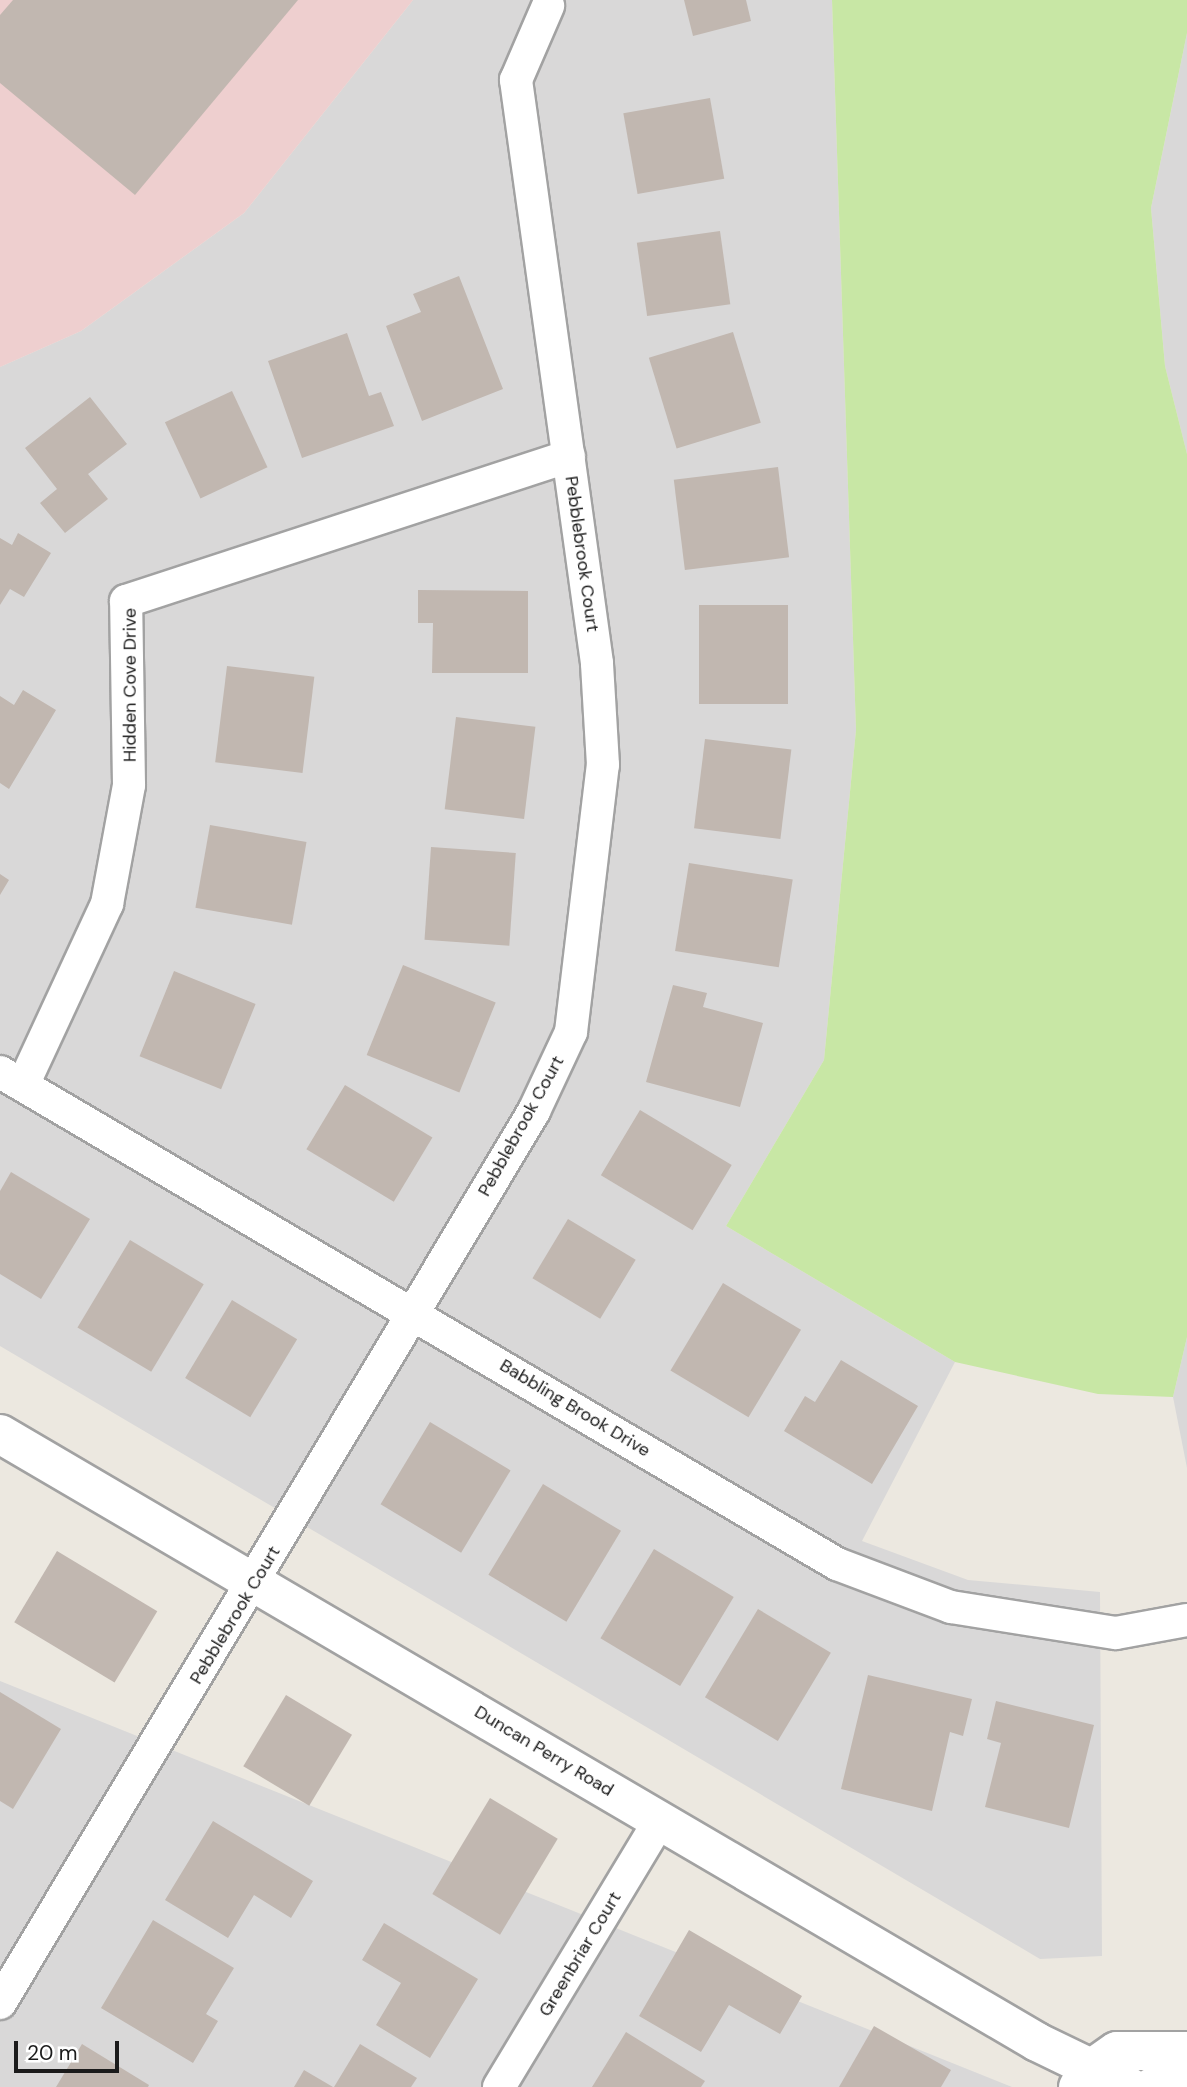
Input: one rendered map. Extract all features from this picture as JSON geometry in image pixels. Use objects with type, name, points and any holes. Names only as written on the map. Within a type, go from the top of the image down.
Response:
[{"type":"street","name":"Pebblebrook Court","points":[[0,2003],[257,1581],[413,1312],[534,1111],[571,1032],[603,765],[597,663],[516,80],[548,6]]},
{"type":"street","name":"Hidden Cove Drive","points":[[11,1079],[107,904],[129,785],[126,601],[569,456]]},
{"type":"street","name":"Babbling Brook Drive","points":[[11,1079],[413,1312],[837,1563],[951,1607],[1116,1633],[1187,1620]]},
{"type":"street","name":"Duncan Perry Road","points":[[0,1433],[257,1581],[660,1820],[1083,2079],[1130,2087]]},
{"type":"street","name":"Greenbriar Court","points":[[499,2087],[660,1820]]},
{"type":"street","points":[[1083,2079],[1117,2051],[1187,2050]]},
{"type":"street","points":[[1152,2087],[1187,2082]]},
{"type":"shaded area","points":[[0,0],[413,0],[244,213],[81,331],[0,367]]},
{"type":"shaded area","points":[[413,0],[832,0],[856,730],[824,1060],[726,1226],[955,1362],[862,1541],[968,1580],[1100,1592],[1102,1956],[1040,1959],[0,1346],[0,367],[81,331],[244,213]]},
{"type":"shaded area","points":[[1187,33],[1187,454],[1165,366],[1151,208]]},
{"type":"shaded area","points":[[1187,1337],[1187,1468],[1173,1397]]},
{"type":"shaded area","points":[[0,1681],[1012,2087],[0,2087]]},
{"type":"green space","points":[[832,0],[1187,0],[1187,33],[1151,208],[1165,366],[1187,454],[1187,1337],[1173,1397],[1098,1394],[955,1362],[726,1226],[824,1060],[856,730]]},
{"type":"building","points":[[13,0],[298,0],[135,195],[0,83],[0,15]]},
{"type":"building","points":[[684,0],[746,0],[751,21],[693,36]]},
{"type":"building","points":[[710,98],[724,179],[638,194],[623,113]]},
{"type":"building","points":[[720,231],[730,304],[647,316],[637,243]]},
{"type":"building","points":[[459,276],[503,389],[422,421],[386,326],[421,312],[413,294]]},
{"type":"building","points":[[733,332],[761,423],[677,449],[649,358]]},
{"type":"building","points":[[347,333],[369,396],[381,392],[394,426],[302,458],[268,361]]},
{"type":"building","points":[[232,391],[267,467],[200,498],[165,422]]},
{"type":"building","points":[[90,397],[127,444],[88,474],[108,499],[65,533],[40,503],[57,489],[25,448]]},
{"type":"building","points":[[778,467],[789,557],[685,570],[674,480]]},
{"type":"building","points":[[18,533],[51,553],[24,597],[10,589],[0,605],[0,538],[12,545]]},
{"type":"building","points":[[418,590],[528,591],[528,673],[432,673],[433,623],[418,623]]},
{"type":"building","points":[[699,605],[788,605],[788,704],[699,704]]},
{"type":"building","points":[[227,666],[314,677],[303,773],[215,762]]},
{"type":"building","points":[[23,690],[56,710],[9,789],[0,783],[0,696],[14,705]]},
{"type":"building","points":[[456,717],[535,727],[524,819],[445,809]]},
{"type":"building","points":[[705,739],[791,750],[780,839],[694,828]]},
{"type":"building","points":[[210,825],[307,842],[292,925],[195,908]]},
{"type":"building","points":[[431,847],[516,853],[509,946],[425,940]]},
{"type":"building","points":[[689,863],[793,879],[779,967],[675,951]]},
{"type":"building","points":[[0,874],[9,880],[0,895]]},
{"type":"building","points":[[403,965],[496,1002],[459,1092],[367,1055]]},
{"type":"building","points":[[174,971],[256,1004],[221,1089],[140,1056]]},
{"type":"building","points":[[673,985],[707,993],[703,1007],[763,1023],[740,1107],[646,1082]]},
{"type":"building","points":[[345,1085],[432,1138],[394,1202],[306,1149]]},
{"type":"building","points":[[640,1110],[732,1165],[693,1230],[601,1175]]},
{"type":"building","points":[[11,1172],[90,1219],[41,1299],[0,1274],[0,1191]]},
{"type":"building","points":[[568,1219],[636,1260],[600,1319],[532,1278]]},
{"type":"building","points":[[130,1240],[204,1284],[151,1372],[77,1327]]},
{"type":"building","points":[[723,1283],[801,1330],[748,1417],[670,1370]]},
{"type":"building","points":[[232,1300],[297,1339],[250,1417],[185,1378]]},
{"type":"building","points":[[841,1360],[918,1406],[872,1484],[784,1431],[805,1396],[815,1402]]},
{"type":"building","points":[[430,1422],[511,1470],[461,1553],[381,1504]]},
{"type":"building","points":[[543,1484],[621,1531],[566,1622],[488,1575]]},
{"type":"building","points":[[654,1549],[734,1597],[680,1686],[600,1638]]},
{"type":"building","points":[[57,1551],[157,1611],[115,1682],[14,1622]]},
{"type":"building","points":[[758,1609],[831,1653],[778,1741],[705,1697]]},
{"type":"building","points":[[868,1675],[972,1699],[963,1736],[950,1732],[932,1811],[841,1789]]},
{"type":"building","points":[[0,1692],[61,1729],[13,1809],[0,1801]]},
{"type":"building","points":[[286,1695],[352,1735],[309,1806],[243,1766]]},
{"type":"building","points":[[996,1701],[1094,1725],[1069,1828],[985,1807],[1001,1743],[987,1739]]},
{"type":"building","points":[[490,1798],[558,1839],[500,1935],[432,1894]]},
{"type":"building","points":[[213,1821],[313,1881],[291,1918],[254,1895],[228,1938],[165,1900]]},
{"type":"building","points":[[153,1920],[234,1968],[206,2014],[218,2021],[193,2063],[101,2008]]},
{"type":"building","points":[[384,1923],[478,1979],[430,2058],[376,2025],[401,1983],[362,1960]]},
{"type":"building","points":[[689,1930],[802,1996],[780,2034],[729,2005],[701,2052],[639,2016]]},
{"type":"building","points":[[874,2026],[951,2070],[941,2087],[839,2087]]},
{"type":"building","points":[[626,2032],[705,2081],[701,2087],[592,2087]]},
{"type":"building","points":[[82,2044],[149,2085],[148,2087],[56,2087]]},
{"type":"building","points":[[360,2044],[417,2078],[411,2087],[334,2087]]},
{"type":"building","points":[[304,2070],[333,2087],[294,2087]]}]
